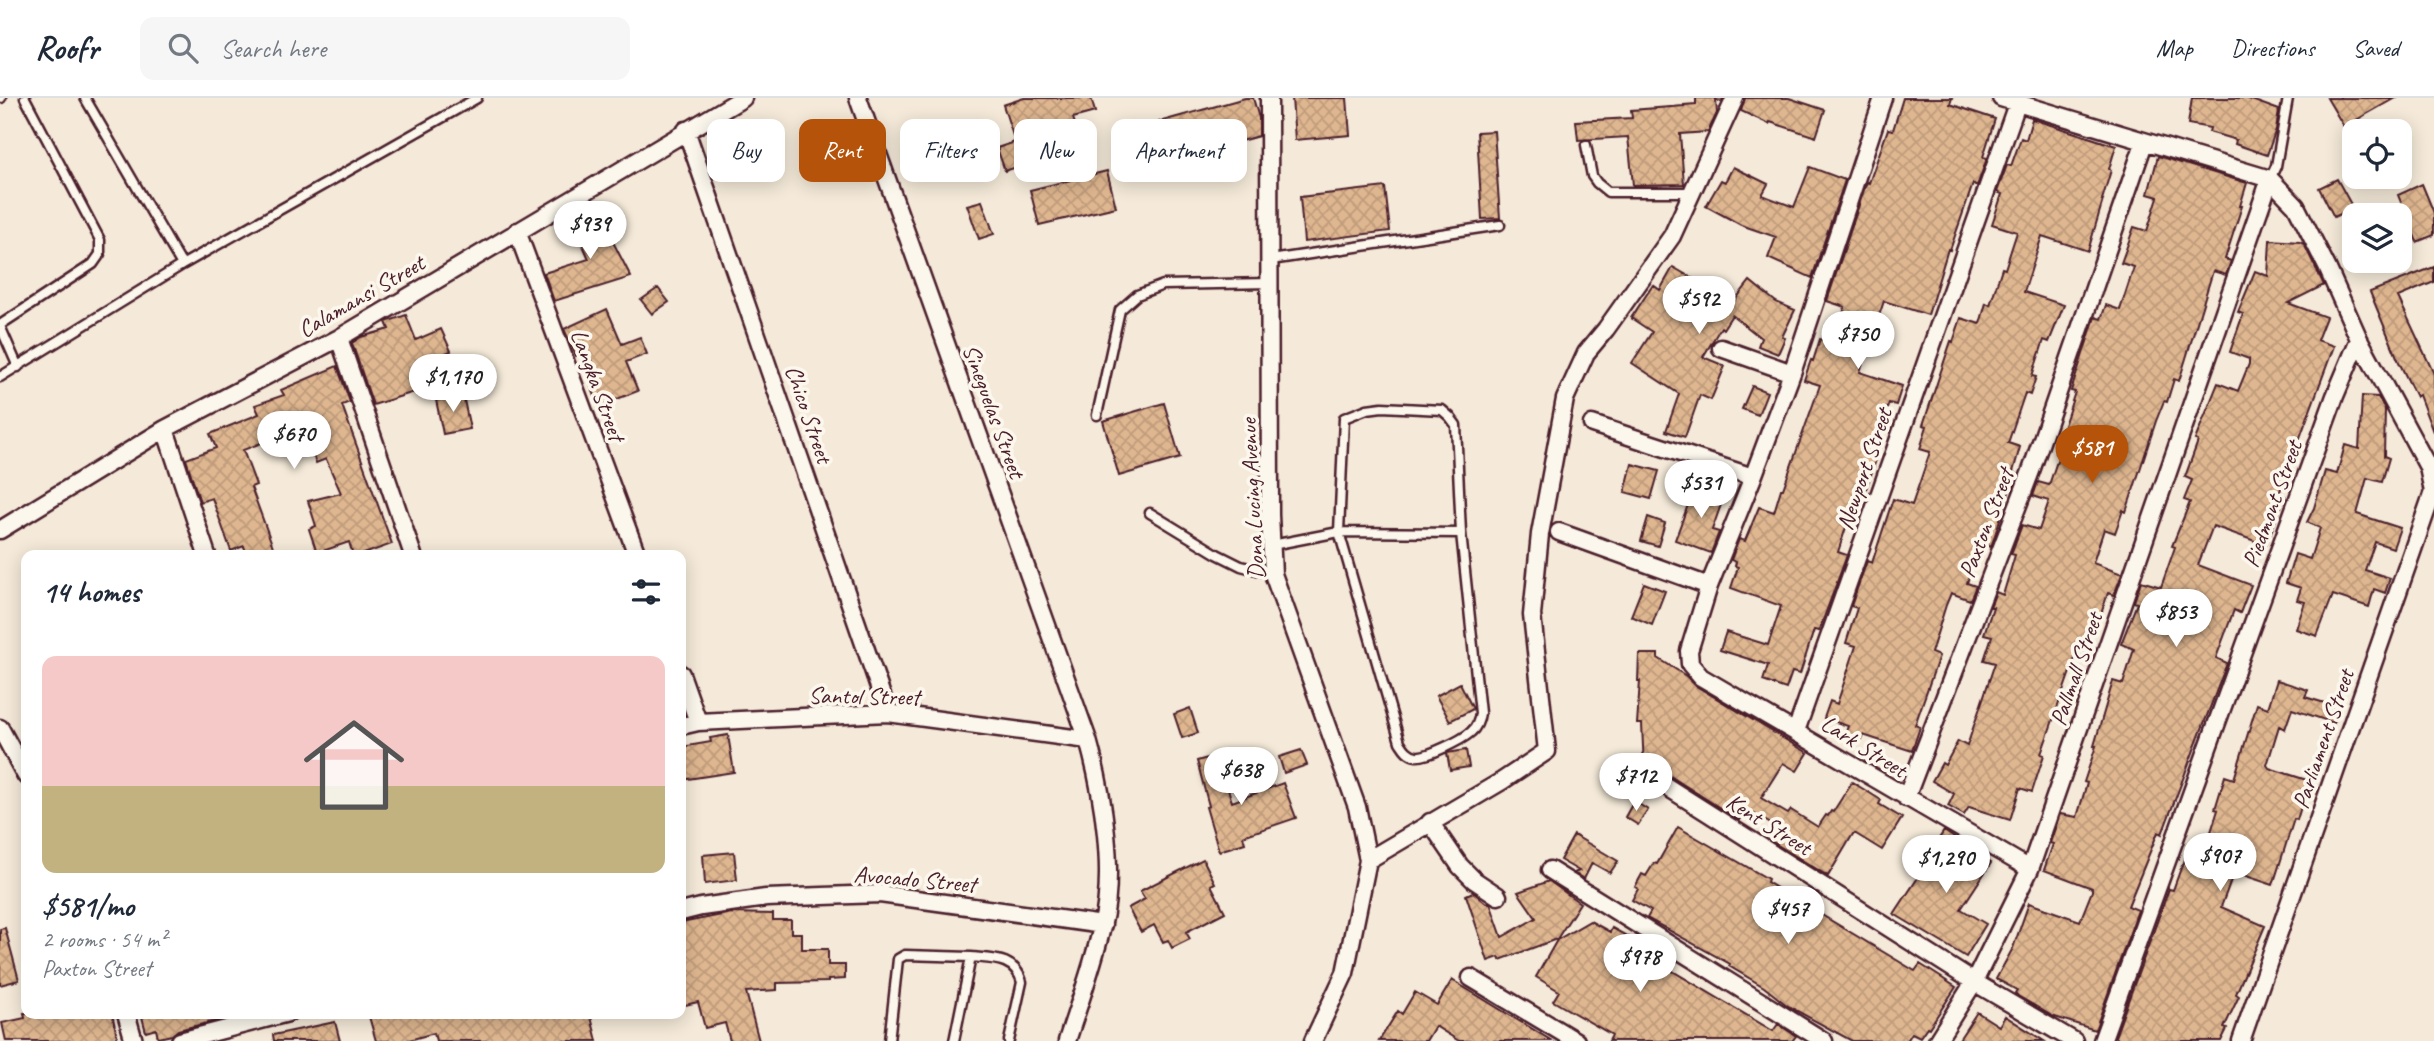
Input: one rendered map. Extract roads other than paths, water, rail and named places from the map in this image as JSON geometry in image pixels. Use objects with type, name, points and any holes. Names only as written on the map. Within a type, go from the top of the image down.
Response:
[{"type":"street","name":"Calamansi Street","points":[[0,530],[165,429],[339,338],[743,98]]},
{"type":"street","name":"Sineguelas Street","points":[[858,98],[1088,740],[1099,780],[1108,865],[1103,925],[1066,1041]]},
{"type":"street","name":"Dona Lucing Avenue","points":[[1269,98],[1273,574],[1357,807],[1368,860],[1345,973],[1313,1041]]},
{"type":"street","points":[[1368,860],[1502,781],[1547,751],[1532,615],[1540,534],[1565,399],[1586,353],[1672,236],[1735,98]]},
{"type":"street","points":[[1559,532],[1709,586],[1754,477],[1792,373],[1884,98]]},
{"type":"street","points":[[2009,101],[2144,143],[2238,168],[2270,180],[2296,206],[2328,267],[2359,339],[2428,467],[2433,492]]},
{"type":"street","name":"Newport Street","points":[[1796,731],[2009,101]]},
{"type":"street","name":"Chico Street","points":[[686,130],[888,713]]},
{"type":"street","name":"Paxton Street","points":[[1906,798],[2031,471],[2144,143]]},
{"type":"street","name":"Pallmall Street","points":[[1937,1041],[1974,982],[2030,869],[2270,180]]},
{"type":"street","name":"Langka Street","points":[[517,231],[635,550]]},
{"type":"street","points":[[339,338],[411,550]]},
{"type":"street","name":"Piedmont Street","points":[[2102,1041],[2359,339]]},
{"type":"street","points":[[1721,348],[1792,373]]},
{"type":"street","points":[[1592,424],[1754,477]]},
{"type":"street","points":[[165,429],[205,550]]},
{"type":"street","name":"Parliament Street","points":[[2241,1041],[2433,492]]},
{"type":"street","name":"Lark Street","points":[[1709,586],[1689,650],[1690,664],[1701,677],[2030,869]]},
{"type":"street","points":[[686,688],[698,722]]},
{"type":"street","name":"Santol Street","points":[[686,725],[698,722],[888,713],[1088,740]]},
{"type":"street","points":[[0,729],[21,767]]},
{"type":"street","name":"Kent Street","points":[[1653,778],[1974,982],[2074,1041]]},
{"type":"street","points":[[1430,822],[1460,866],[1497,895]]},
{"type":"street","points":[[1550,870],[1824,1041]]},
{"type":"street","name":"Avocado Street","points":[[686,911],[766,898],[880,894],[1103,925]]},
{"type":"street","points":[[1471,978],[1576,1041]]},
{"type":"street","points":[[128,1019],[134,1041]]},
{"type":"street","points":[[180,1041],[265,1019]]},
{"type":"lane","points":[[18,367],[0,325],[93,264],[100,254],[100,240],[24,98]]},
{"type":"lane","points":[[85,98],[182,265]]},
{"type":"lane","points":[[0,377],[182,265],[477,98]]},
{"type":"lane","name":"Pallmall Street","points":[[2270,180],[2276,166],[2288,98]]},
{"type":"lane","points":[[1586,145],[1592,176],[1608,192],[1693,192]]},
{"type":"lane","points":[[1271,260],[1500,225]]},
{"type":"lane","points":[[1097,415],[1120,310],[1137,295],[1163,285],[1271,283]]},
{"type":"lane","points":[[1382,407],[1442,410],[1450,417],[1456,425],[1461,533],[1479,723],[1470,733],[1426,755],[1414,756],[1405,751],[1399,742],[1339,532],[1344,418],[1367,409],[1382,407]]},
{"type":"lane","points":[[1150,513],[1241,566],[1273,574]]},
{"type":"lane","points":[[1272,545],[1339,532],[1461,533]]},
{"type":"lane","points":[[889,1041],[898,959],[905,955],[1003,960],[1013,966],[1022,982],[1009,1041]]},
{"type":"lane","points":[[954,1041],[971,957]]}]
